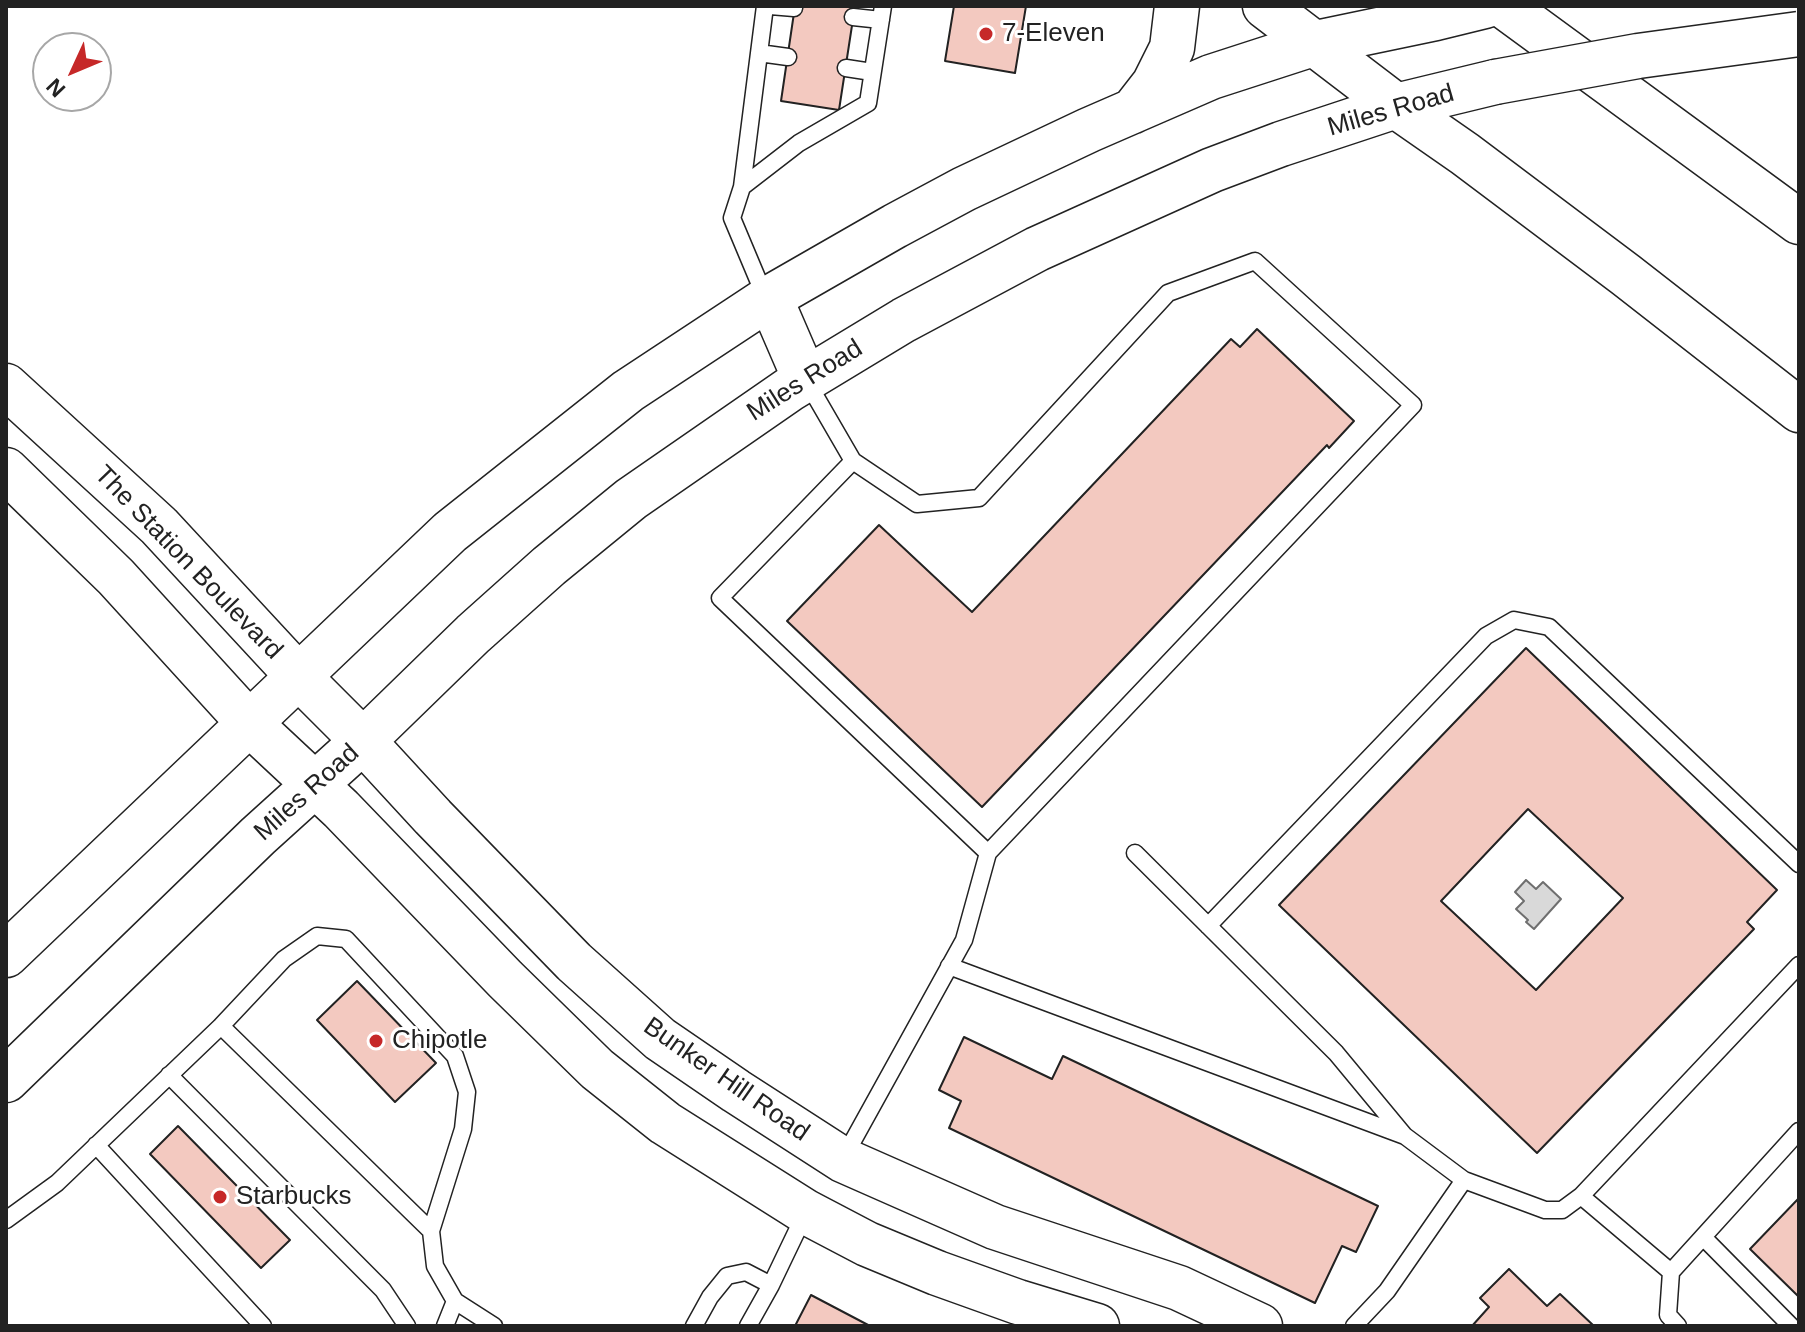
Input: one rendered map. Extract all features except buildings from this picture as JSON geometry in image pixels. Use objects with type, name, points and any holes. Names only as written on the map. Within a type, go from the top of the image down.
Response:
[{"type":"main road","points":[[1133,111],[1154,84],[1172,48],[1177,6]]},
{"type":"main road","points":[[1265,6],[1396,106],[1465,154],[1799,410]]},
{"type":"main road","points":[[6,955],[450,532],[628,391],[768,299],[964,189],[1211,77],[1316,43],[1485,6]]},
{"type":"main road","points":[[1504,6],[1799,222]]},
{"type":"main road","name":"Miles Road","points":[[6,1080],[258,836],[549,566],[631,499],[694,453],[805,379],[904,320],[1037,249],[1212,170],[1396,106],[1495,82],[1638,56],[1799,34]]},
{"type":"main road","points":[[768,299],[805,379]]},
{"type":"main road","name":"The Station Boulevard","points":[[6,386],[159,526],[298,676]]},
{"type":"main road","points":[[6,470],[116,577],[249,723],[341,809],[505,979],[597,1069],[665,1123],[806,1212],[867,1244],[1018,1302],[1097,1326]]},
{"type":"main road","name":"Bunker Hill Road","points":[[298,676],[574,962],[660,1039],[736,1091],[843,1160],[995,1227],[1179,1288],[1260,1326]]},
{"type":"main road","points":[[806,1212],[843,1160]]},
{"type":"lane","points":[[768,299],[732,218],[742,187],[768,6],[794,8]]},
{"type":"lane","points":[[742,187],[799,143],[868,103],[882,13],[853,17]]},
{"type":"lane","points":[[759,53],[788,57]]},
{"type":"lane","points":[[846,68],[872,72]]},
{"type":"lane","points":[[805,379],[853,461],[917,504],[979,498],[1168,293],[1255,261],[1413,405],[988,853],[964,940],[843,1160]]},
{"type":"lane","points":[[853,461],[720,598],[988,853]]},
{"type":"lane","points":[[1208,926],[1486,636],[1514,620],[1549,627],[1799,864]]},
{"type":"lane","points":[[1135,853],[1336,1053],[1405,1136],[1464,1180],[1545,1210],[1562,1210],[1581,1196],[1799,965]]},
{"type":"lane","points":[[6,1220],[57,1183],[221,1026],[284,959],[317,936],[346,939],[455,1056],[467,1092],[463,1129],[431,1231],[435,1266],[455,1301],[494,1326]]},
{"type":"lane","points":[[949,966],[1405,1136]]},
{"type":"lane","points":[[221,1026],[431,1231]]},
{"type":"lane","points":[[169,1075],[383,1290],[407,1326]]},
{"type":"lane","points":[[1678,1326],[1668,1315],[1671,1272],[1799,1131]]},
{"type":"lane","points":[[96,1145],[263,1326]]},
{"type":"lane","points":[[1354,1326],[1387,1291],[1464,1180]]},
{"type":"lane","points":[[1581,1196],[1671,1272]]},
{"type":"lane","points":[[748,1326],[806,1212]]},
{"type":"lane","points":[[1703,1237],[1791,1326]]},
{"type":"lane","points":[[694,1326],[710,1297],[727,1276],[746,1272],[771,1285]]},
{"type":"lane","points":[[445,1326],[455,1301]]},
{"type":"shaded area","points":[[1526,880],[1536,889],[1543,882],[1561,899],[1534,929],[1516,909],[1524,901],[1515,892]]},
{"type":"place","name":"7-Eleven","points":[[986,34]]},
{"type":"place","name":"Chipotle","points":[[376,1041]]},
{"type":"place","name":"Starbucks","points":[[220,1197]]}]
